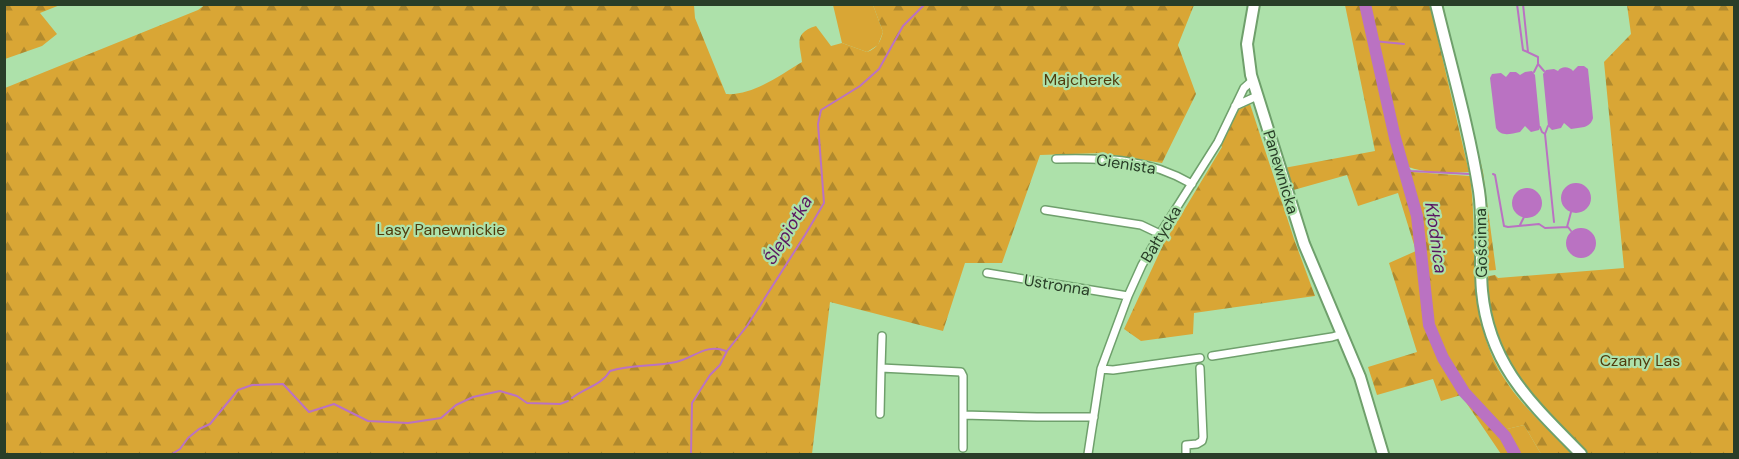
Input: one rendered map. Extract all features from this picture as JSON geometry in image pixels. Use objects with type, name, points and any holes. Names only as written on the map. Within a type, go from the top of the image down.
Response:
[{"type":"street","name":"Panewnicka","points":[[1254,4],[1247,44],[1248,65],[1252,81],[1304,244],[1364,388],[1383,454]]},
{"type":"street","name":"Gościnna","points":[[1436,4],[1479,190],[1482,292],[1493,338],[1503,363],[1518,388],[1581,454]]},
{"type":"street","name":"Bałtycka","points":[[1088,454],[1101,369],[1128,296],[1160,234],[1218,142],[1244,88],[1252,81]]},
{"type":"street","points":[[1235,106],[1257,96]]},
{"type":"street","name":"Cienista","points":[[1056,159],[1103,158],[1144,164],[1176,175],[1192,184]]},
{"type":"street","points":[[1045,210],[1141,225],[1160,234]]},
{"type":"street","name":"Ustronna","points":[[987,273],[1128,296]]},
{"type":"street","points":[[1212,356],[1342,334]]},
{"type":"street","points":[[880,414],[882,336]]},
{"type":"street","points":[[1101,369],[1113,370],[1200,358]]},
{"type":"street","points":[[881,368],[961,372],[963,376],[963,448]]},
{"type":"street","points":[[1186,454],[1186,444],[1197,444],[1202,441],[1203,437],[1200,368]]},
{"type":"street","points":[[963,415],[1094,417]]},
{"type":"green space","name":"Lasy Panewnickie","points":[[206,4],[694,5],[695,18],[726,94],[746,92],[756,88],[802,62],[799,45],[801,36],[816,26],[831,46],[842,43],[867,52],[874,49],[880,42],[883,32],[873,5],[1194,5],[1178,45],[1196,94],[1162,163],[1102,153],[1040,155],[1002,263],[965,263],[943,331],[830,302],[812,454],[5,454],[5,88],[198,10]]},
{"type":"green space","points":[[4,5],[60,5],[40,13],[57,34],[42,46],[5,59]]},
{"type":"green space","points":[[833,5],[873,5],[883,32],[878,45],[867,52],[842,43]]},
{"type":"green space","points":[[1345,5],[1362,5],[1393,139],[1414,216],[1420,255],[1425,326],[1443,365],[1465,397],[1503,438],[1511,454],[1501,454],[1461,395],[1441,401],[1433,379],[1377,395],[1368,367],[1417,352],[1389,263],[1416,251],[1398,193],[1358,206],[1347,175],[1290,191],[1284,168],[1375,151]]},
{"type":"green space","points":[[1368,5],[1430,5],[1469,172],[1444,173],[1404,165]]},
{"type":"green space","points":[[1440,5],[1443,5],[1483,172],[1496,270],[1484,271],[1483,206]]},
{"type":"green space","name":"Czarny Las","points":[[1627,5],[1734,5],[1734,454],[1585,454],[1514,376],[1494,331],[1484,277],[1495,275],[1498,278],[1624,268],[1604,62],[1631,34]]},
{"type":"green space","points":[[1250,104],[1315,296],[1194,313],[1193,334],[1141,341],[1124,329],[1163,245],[1222,147],[1220,144],[1236,111]]},
{"type":"green space","points":[[1407,170],[1470,176],[1478,303],[1490,352],[1502,375],[1517,396],[1572,454],[1541,454],[1524,425],[1503,430],[1465,391],[1445,357],[1432,325],[1419,216]]},
{"type":"green space","points":[[1524,425],[1541,454],[1517,454],[1503,430]]},
{"type":"shaded area","points":[[1578,66],[1588,69],[1592,122],[1584,127],[1571,129],[1564,123],[1561,128],[1552,130],[1548,126],[1543,74],[1546,70],[1558,71],[1565,67],[1573,71]]},
{"type":"shaded area","points":[[1532,71],[1535,75],[1539,130],[1531,132],[1525,126],[1520,132],[1500,133],[1496,128],[1490,78],[1492,74],[1501,73],[1506,77],[1510,72],[1520,75]]},
{"type":"shaded area","points":[[1576,183],[1586,188],[1591,198],[1586,208],[1576,213],[1566,208],[1561,198],[1566,188]]},
{"type":"shaded area","points":[[1527,188],[1537,193],[1542,203],[1537,213],[1527,218],[1517,213],[1512,203],[1517,193]]},
{"type":"shaded area","points":[[1581,228],[1592,232],[1596,243],[1592,254],[1581,258],[1570,254],[1566,243],[1570,232]]},
{"type":"waterway","name":"Ślepiotka","points":[[691,454],[692,403],[747,326],[824,203],[818,124],[821,110],[860,86],[879,69],[903,26],[925,4]]},
{"type":"waterway","name":"Kłodnica","points":[[1365,4],[1395,138],[1417,216],[1429,325],[1443,358],[1464,392],[1505,436],[1515,454]]},
{"type":"waterway","points":[[1517,4],[1523,50],[1538,57],[1538,64],[1544,71]]},
{"type":"waterway","points":[[1523,4],[1528,52]]},
{"type":"waterway","points":[[1373,41],[1404,44]]},
{"type":"waterway","points":[[1534,72],[1538,64]]},
{"type":"waterway","points":[[1548,126],[1545,134],[1554,222]]},
{"type":"waterway","points":[[1540,127],[1545,134]]},
{"type":"waterway","points":[[1403,167],[1411,171],[1470,174]]},
{"type":"waterway","points":[[1493,174],[1504,226],[1539,224],[1545,228],[1568,227],[1571,231]]},
{"type":"waterway","points":[[1567,227],[1571,212]]},
{"type":"waterway","points":[[1520,225],[1524,217]]},
{"type":"waterway","points":[[572,398],[598,383],[610,371],[626,367],[676,362],[706,350],[726,351]]},
{"type":"waterway","points":[[172,454],[199,429],[210,424],[238,390],[252,385],[283,384],[309,412],[334,404],[368,421],[408,423],[441,418],[456,405],[473,397],[500,391],[517,396],[527,403],[560,404],[568,401]]},
{"type":"park label","name":"Majcherek","points":[[1082,79]]}]
